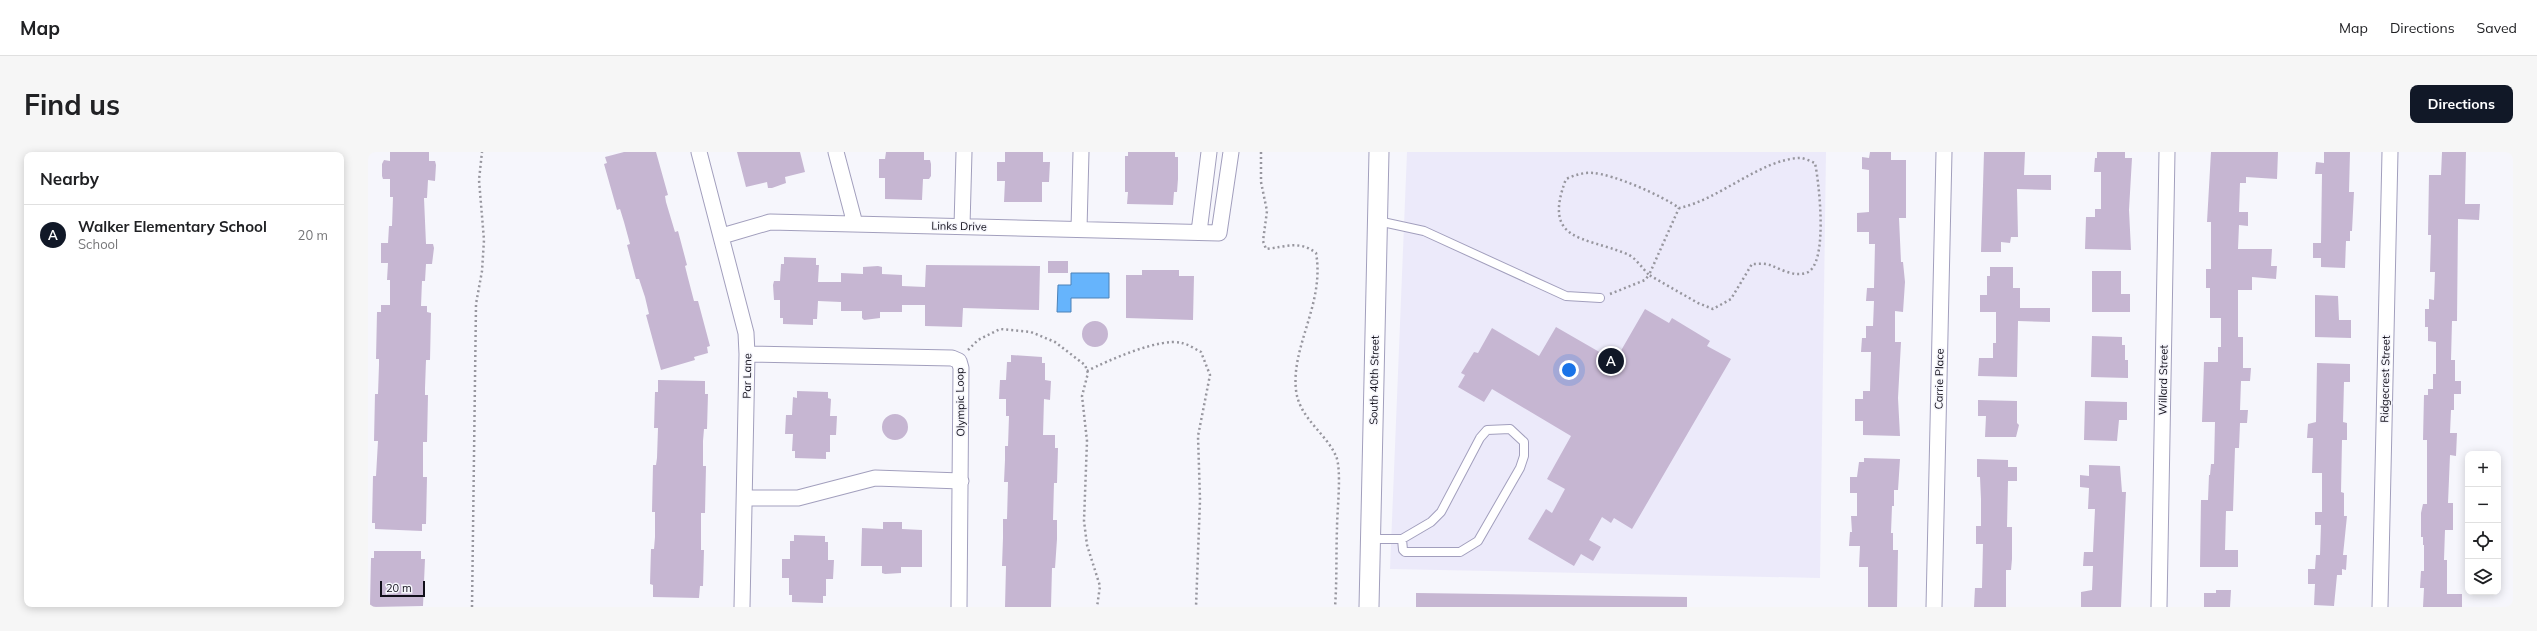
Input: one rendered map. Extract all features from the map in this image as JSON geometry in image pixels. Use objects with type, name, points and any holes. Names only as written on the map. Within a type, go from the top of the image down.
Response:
[{"type":"street","name":"Par Lane","points":[[699,152],[746,333],[745,498],[742,607]]},
{"type":"street","points":[[836,152],[855,224]]},
{"type":"street","points":[[962,226],[964,152]]},
{"type":"street","points":[[1079,229],[1081,152]]},
{"type":"street","points":[[1198,232],[1209,152]]},
{"type":"street","name":"Links Drive","points":[[722,236],[770,222],[1219,233],[1231,152]]},
{"type":"street","name":"South 40th Street","points":[[1369,607],[1379,152]]},
{"type":"street","name":"Carrie Place","points":[[1934,607],[1944,152]]},
{"type":"street","name":"Willard Street","points":[[2159,607],[2167,152]]},
{"type":"street","name":"Ridgecrest Street","points":[[2380,607],[2390,152]]},
{"type":"street","name":"Olympic Loop","points":[[747,354],[952,358],[959,361],[961,368],[959,607]]},
{"type":"street","points":[[745,498],[798,498],[875,478],[961,481]]},
{"type":"lane","points":[[1378,221],[1424,231],[1566,296],[1600,298]]},
{"type":"lane","points":[[1371,538],[1402,538],[1431,522],[1441,512],[1480,438],[1487,430],[1510,428],[1524,442],[1524,456],[1520,468],[1478,541],[1460,552],[1405,552],[1403,550],[1402,538]]},
{"type":"path","points":[[472,607],[476,304],[482,271],[484,240],[479,180],[482,152]]},
{"type":"path","points":[[1261,152],[1260,182],[1267,210],[1263,241],[1266,249],[1294,245],[1307,246],[1316,254],[1318,266],[1315,296],[1296,374],[1296,391],[1303,414],[1325,437],[1337,457],[1338,485],[1335,607]]},
{"type":"path","points":[[1800,158],[1814,163],[1817,176],[1820,249],[1816,265],[1806,273],[1788,273],[1769,264],[1752,264],[1731,299],[1713,309],[1678,293],[1649,275],[1629,254],[1577,238],[1562,226],[1558,209],[1560,196],[1566,179],[1577,174],[1594,173],[1665,198],[1679,208],[1697,204],[1773,165],[1800,158]]},
{"type":"path","points":[[1600,298],[1645,280],[1649,275],[1679,208]]},
{"type":"path","points":[[959,361],[978,340],[1000,329],[1031,332],[1055,342],[1085,365],[1087,371],[1082,396],[1087,441],[1084,521],[1087,546],[1100,586],[1097,607]]},
{"type":"path","points":[[1087,371],[1103,363],[1166,342],[1181,342],[1201,352],[1210,375],[1198,436],[1200,500],[1196,607]]},
{"type":"shaded area","points":[[1407,152],[1826,152],[1820,578],[1390,569]]},
{"type":"water","points":[[1071,273],[1109,273],[1109,298],[1071,298],[1071,312],[1057,312],[1058,285],[1071,285]]},
{"type":"building","points":[[390,152],[429,152],[429,161],[435,161],[436,165],[435,181],[428,180],[427,198],[424,198],[426,244],[433,244],[434,248],[432,264],[426,264],[425,281],[422,281],[421,306],[427,306],[427,312],[431,313],[430,360],[426,360],[425,388],[425,395],[428,395],[427,442],[423,442],[423,477],[427,477],[426,524],[422,524],[422,531],[375,529],[375,523],[372,523],[373,476],[376,476],[378,441],[374,441],[375,394],[378,394],[379,365],[379,359],[376,359],[377,312],[381,312],[381,305],[390,305],[390,280],[387,280],[388,263],[381,263],[381,243],[388,243],[389,226],[392,226],[393,197],[390,197],[390,179],[383,179],[382,176],[382,164],[384,160],[390,161]]},
{"type":"building","points":[[624,152],[656,152],[668,195],[665,196],[666,202],[675,232],[678,231],[694,301],[698,301],[710,346],[707,347],[708,353],[694,357],[695,360],[661,370],[646,315],[649,314],[645,297],[639,279],[636,279],[627,245],[630,244],[624,222],[620,209],[617,210],[604,164],[607,163],[605,157]]},
{"type":"building","points":[[737,152],[800,152],[805,172],[785,177],[786,183],[772,188],[768,188],[767,182],[746,187]]},
{"type":"building","points":[[886,152],[924,152],[924,160],[930,160],[931,176],[929,179],[923,179],[922,200],[885,199],[885,178],[879,178],[879,159],[885,159]]},
{"type":"building","points":[[1005,152],[1043,152],[1043,162],[1050,162],[1049,182],[1042,182],[1042,202],[1004,202],[1005,181],[997,181],[997,162],[1005,162]]},
{"type":"building","points":[[1128,152],[1175,152],[1175,157],[1178,157],[1178,179],[1177,192],[1174,192],[1173,205],[1127,204],[1128,192],[1125,192],[1125,156],[1128,156]]},
{"type":"building","points":[[1870,152],[1891,152],[1891,160],[1906,160],[1906,218],[1899,218],[1901,262],[1903,262],[1905,282],[1903,312],[1895,311],[1895,342],[1901,342],[1898,398],[1900,436],[1863,435],[1863,421],[1855,421],[1855,399],[1863,399],[1863,391],[1870,391],[1871,352],[1861,352],[1862,338],[1866,338],[1866,326],[1873,326],[1874,301],[1866,301],[1867,288],[1874,288],[1875,244],[1869,244],[1869,232],[1857,232],[1857,213],[1869,212],[1869,170],[1862,169],[1862,157],[1869,158]]},
{"type":"building","points":[[1984,152],[2025,152],[2024,175],[2051,175],[2051,190],[2017,189],[2018,237],[2011,237],[2010,243],[2001,242],[2001,252],[1981,252]]},
{"type":"building","points":[[2097,152],[2125,152],[2125,158],[2132,158],[2129,210],[2131,250],[2085,249],[2086,217],[2095,217],[2095,209],[2101,209],[2101,172],[2094,172]]},
{"type":"building","points":[[2211,152],[2278,152],[2277,179],[2246,177],[2246,183],[2240,183],[2239,212],[2248,212],[2248,226],[2239,225],[2238,249],[2272,249],[2271,266],[2277,266],[2276,279],[2252,277],[2252,290],[2238,290],[2238,337],[2243,337],[2243,368],[2251,368],[2250,381],[2241,381],[2240,410],[2248,410],[2247,423],[2240,423],[2239,448],[2235,448],[2233,511],[2226,511],[2225,550],[2238,550],[2238,567],[2200,567],[2201,500],[2208,500],[2209,475],[2211,464],[2214,464],[2215,422],[2202,422],[2204,362],[2218,362],[2218,347],[2221,347],[2221,318],[2210,318],[2210,288],[2206,288],[2206,269],[2211,269],[2211,222],[2207,222]]},
{"type":"building","points":[[2324,152],[2350,152],[2349,192],[2354,192],[2352,231],[2350,231],[2350,241],[2346,241],[2345,268],[2321,267],[2321,258],[2313,258],[2313,243],[2321,243],[2322,174],[2315,174],[2316,162],[2324,163]]},
{"type":"building","points":[[2442,152],[2466,152],[2465,204],[2480,204],[2479,220],[2458,219],[2457,321],[2452,321],[2451,360],[2455,360],[2455,381],[2461,381],[2461,394],[2454,394],[2454,410],[2451,410],[2450,433],[2457,433],[2456,456],[2450,455],[2448,503],[2453,503],[2453,530],[2445,530],[2444,560],[2447,560],[2447,594],[2462,594],[2462,607],[2423,607],[2424,588],[2420,588],[2421,571],[2424,571],[2424,545],[2423,537],[2421,537],[2421,513],[2423,504],[2427,504],[2427,440],[2423,440],[2424,395],[2428,395],[2428,389],[2433,389],[2433,374],[2436,374],[2436,342],[2428,341],[2428,327],[2425,327],[2425,309],[2429,309],[2429,299],[2434,300],[2435,272],[2430,272],[2431,235],[2428,235],[2429,175],[2441,175]]},
{"type":"building","points":[[784,257],[816,258],[816,265],[819,265],[818,282],[841,282],[841,273],[863,274],[863,267],[878,266],[882,267],[882,274],[902,275],[902,286],[925,287],[926,265],[1040,266],[1039,310],[963,308],[962,327],[925,326],[925,305],[902,305],[902,312],[880,312],[880,318],[864,320],[862,318],[862,311],[841,311],[841,302],[818,301],[817,319],[813,319],[813,325],[783,324],[783,318],[780,318],[780,300],[774,300],[773,285],[774,281],[780,281],[781,264],[784,264]]},
{"type":"building","points":[[1048,261],[1068,261],[1068,273],[1048,273]]},
{"type":"building","points":[[1990,267],[2013,267],[2013,288],[2020,288],[2020,308],[2050,308],[2050,322],[2018,321],[2017,377],[1978,376],[1979,358],[1993,358],[1993,343],[1996,343],[1996,312],[1980,312],[1980,295],[1987,295],[1987,276],[1990,276]]},
{"type":"building","points":[[1142,270],[1179,270],[1179,276],[1194,276],[1193,320],[1126,318],[1126,275],[1142,275]]},
{"type":"building","points":[[2092,271],[2121,271],[2121,294],[2130,294],[2130,312],[2092,312]]},
{"type":"building","points":[[2315,295],[2338,296],[2339,320],[2351,320],[2351,338],[2315,337]]},
{"type":"building","points":[[1645,309],[1669,323],[1672,318],[1710,341],[1707,346],[1731,359],[1632,529],[1614,518],[1611,523],[1602,517],[1589,540],[1601,547],[1593,561],[1581,554],[1574,566],[1528,539],[1546,509],[1552,513],[1565,489],[1547,479],[1571,436],[1492,389],[1484,402],[1458,387],[1465,375],[1461,373],[1474,352],[1478,353],[1492,328],[1539,356],[1556,327],[1615,361]]},
{"type":"building","points":[[1095,321],[1104,325],[1108,334],[1104,343],[1095,347],[1086,343],[1082,334],[1086,325]]},
{"type":"building","points":[[2092,336],[2122,337],[2122,345],[2125,345],[2125,360],[2128,360],[2128,378],[2091,377]]},
{"type":"building","points":[[1011,355],[1042,357],[1042,363],[1045,363],[1045,380],[1051,381],[1050,400],[1044,399],[1043,435],[1055,435],[1055,448],[1058,448],[1057,483],[1054,483],[1053,520],[1057,520],[1057,539],[1055,568],[1052,568],[1051,607],[1005,607],[1006,566],[1002,566],[1003,519],[1007,519],[1008,482],[1004,482],[1005,446],[1008,446],[1009,416],[1006,416],[1006,399],[999,399],[1000,380],[1006,380],[1007,362],[1011,362]]},
{"type":"building","points":[[2317,363],[2350,364],[2350,382],[2344,382],[2343,422],[2347,423],[2347,440],[2342,440],[2341,492],[2344,493],[2344,516],[2347,516],[2343,555],[2347,555],[2346,570],[2342,569],[2342,575],[2337,575],[2334,606],[2314,605],[2315,584],[2308,584],[2308,569],[2315,569],[2316,555],[2320,555],[2321,525],[2315,525],[2315,512],[2322,512],[2322,473],[2312,473],[2313,438],[2307,438],[2308,424],[2316,422]]},
{"type":"building","points":[[658,380],[705,381],[705,394],[708,394],[707,429],[704,429],[703,441],[703,466],[706,466],[705,513],[701,513],[701,550],[704,550],[703,586],[700,586],[699,598],[653,597],[653,585],[650,584],[651,549],[654,549],[655,537],[655,512],[652,512],[653,465],[656,465],[657,458],[658,428],[654,428],[655,392],[658,392]]},
{"type":"building","points":[[797,391],[828,392],[828,398],[831,399],[830,416],[837,416],[836,435],[830,435],[830,452],[826,452],[826,459],[795,458],[795,451],[792,451],[793,434],[785,434],[786,415],[792,415],[793,397],[797,398]]},
{"type":"building","points":[[1978,400],[2017,401],[2017,423],[2019,425],[2016,437],[1985,437],[1986,416],[1978,416]]},
{"type":"building","points":[[2085,401],[2127,402],[2127,420],[2119,420],[2117,441],[2084,440]]},
{"type":"building","points":[[895,414],[904,418],[908,427],[904,436],[895,440],[886,436],[882,427],[886,418]]},
{"type":"building","points":[[1864,458],[1900,459],[1898,490],[1894,490],[1894,506],[1892,506],[1891,533],[1893,533],[1893,550],[1898,550],[1897,607],[1868,607],[1868,567],[1859,567],[1860,546],[1849,546],[1850,532],[1852,532],[1851,516],[1857,516],[1857,493],[1850,493],[1850,477],[1857,477],[1859,462],[1864,462]]},
{"type":"building","points":[[1977,459],[2008,460],[2008,467],[2017,467],[2017,481],[2008,481],[2007,527],[2012,527],[2012,559],[2011,570],[2006,570],[2006,607],[1974,607],[1975,588],[1982,588],[1983,544],[1976,544],[1976,526],[1981,526],[1980,477],[1977,477]]},
{"type":"building","points":[[2089,465],[2120,466],[2122,492],[2126,492],[2121,607],[2081,607],[2081,592],[2092,590],[2093,566],[2083,566],[2084,552],[2093,552],[2095,509],[2088,509],[2089,488],[2080,487],[2080,475],[2089,476]]},
{"type":"building","points":[[883,522],[902,522],[902,529],[922,530],[922,567],[901,567],[901,573],[885,574],[882,573],[882,566],[861,566],[862,528],[883,529]]},
{"type":"building","points":[[794,535],[825,536],[825,542],[828,542],[828,560],[834,560],[833,579],[826,579],[826,596],[823,596],[823,603],[792,602],[792,595],[789,595],[789,578],[782,578],[782,559],[790,559],[790,541],[794,541]]},
{"type":"building","points":[[374,551],[421,551],[421,559],[425,559],[423,606],[373,607],[370,605],[371,558],[374,558]]},
{"type":"building","points":[[2216,590],[2231,590],[2230,607],[2204,607],[2204,593],[2216,593]]},
{"type":"building","points":[[1416,593],[1687,597],[1687,607],[1416,607]]},
{"type":"place","name":"Walker Elementary School","points":[[1611,361]]}]
